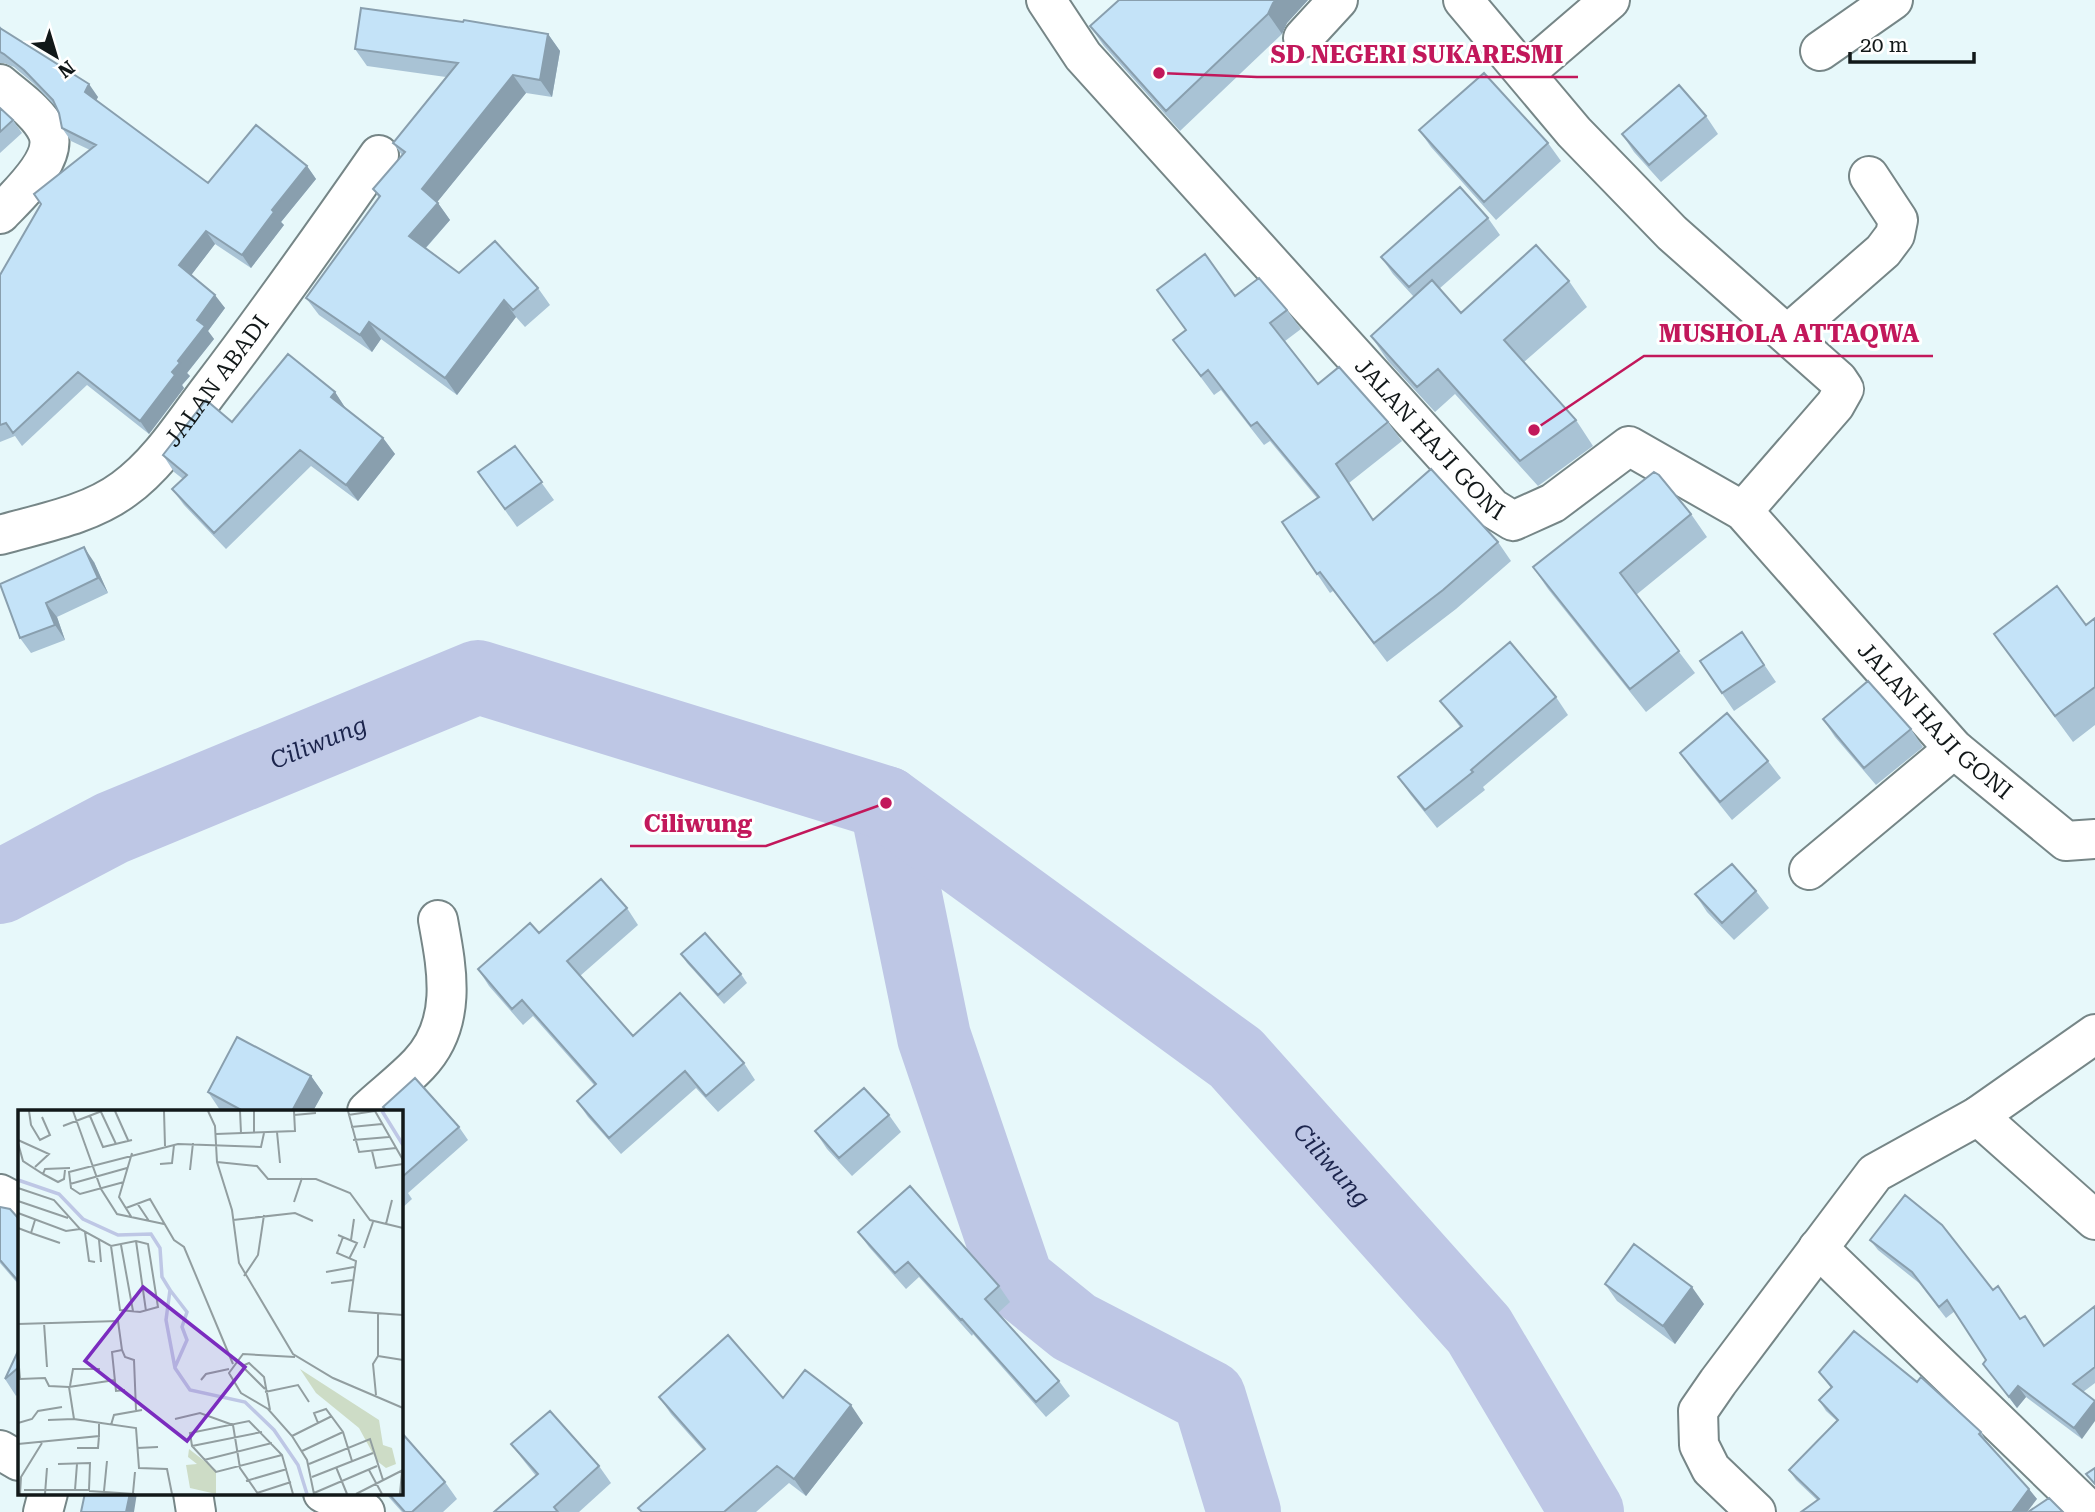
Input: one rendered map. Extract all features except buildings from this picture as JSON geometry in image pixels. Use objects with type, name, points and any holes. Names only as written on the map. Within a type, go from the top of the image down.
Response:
[{"type":"street","name":"JALAN HAJI GONI","points":[[1046,0],[1083,56],[1492,508],[1513,521],[1553,503],[1629,446],[1743,511],[1954,749],[2066,841],[2095,839]]},
{"type":"street","points":[[1303,38],[1338,0]]},
{"type":"street","points":[[1463,0],[1574,132],[1672,233],[1788,334],[1838,380],[1844,389],[1835,405],[1743,511]]},
{"type":"street","points":[[1526,72],[1609,0]]},
{"type":"street","points":[[1820,51],[1893,0]]},
{"type":"street","points":[[0,84],[38,117],[49,134],[46,159],[28,184],[0,214]]},
{"type":"street","name":"JALAN ABADI","points":[[0,535],[91,508],[123,490],[138,477],[167,445],[280,298],[379,155]]},
{"type":"street","points":[[1788,334],[1884,251],[1895,235],[1898,220],[1869,176]]},
{"type":"street","points":[[1810,870],[1954,749]]},
{"type":"street","points":[[368,1110],[421,1062],[437,1039],[446,1009],[448,976],[438,920]]},
{"type":"street","points":[[1756,1512],[1711,1469],[1699,1445],[1698,1411],[1875,1173],[1978,1116],[2095,1034]]},
{"type":"street","points":[[1978,1116],[2095,1220]]},
{"type":"street","points":[[0,1194],[18,1203]]},
{"type":"street","points":[[1818,1248],[2091,1512]]},
{"type":"street","points":[[0,1450],[18,1460]]},
{"type":"street","points":[[43,1512],[48,1494]]},
{"type":"street","points":[[193,1494],[196,1512]]},
{"type":"street","points":[[325,1494],[365,1512]]},
{"type":"waterway","name":"Ciliwung","points":[[0,887],[112,828],[478,677],[886,803],[1236,1058],[1479,1330],[1587,1512]]},
{"type":"waterway","points":[[886,803],[934,1037],[1017,1281],[1074,1327],[1209,1397],[1244,1512]]},
{"type":"place","name":"SD NEGERI SUKARESMI","points":[[1159,73]]},
{"type":"place","name":"MUSHOLA ATTAQWA","points":[[1534,430]]},
{"type":"place","name":"Ciliwung","points":[[886,803]]}]
